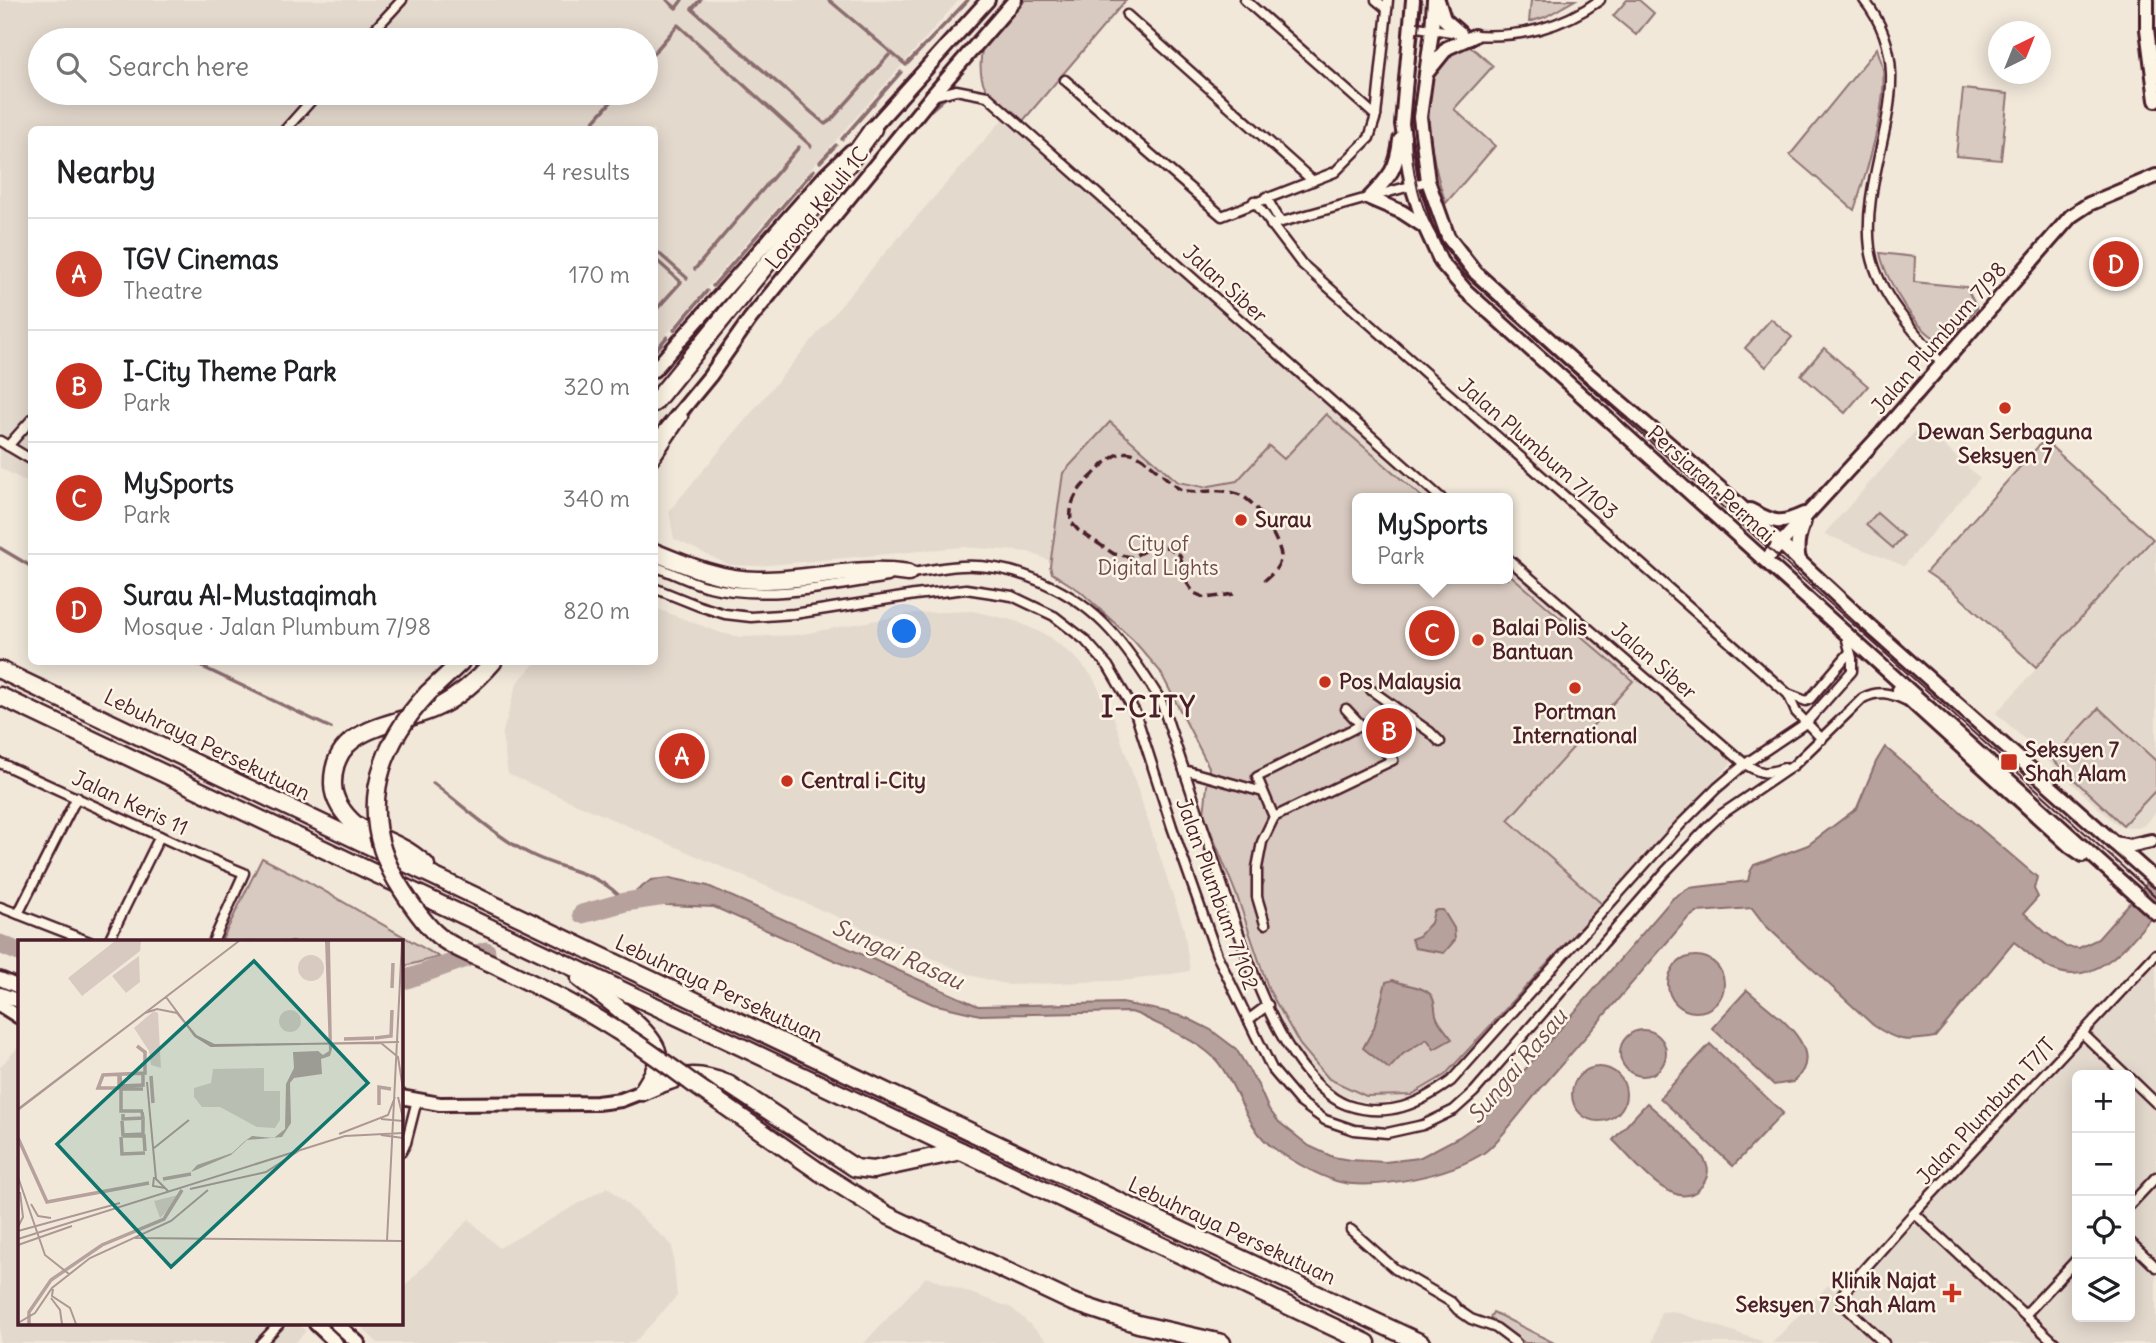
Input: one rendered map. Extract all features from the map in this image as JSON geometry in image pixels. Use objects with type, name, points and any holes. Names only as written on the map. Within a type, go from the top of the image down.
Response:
[{"type":"highway","points":[[658,398],[849,164],[873,129]]},
{"type":"highway","points":[[658,554],[712,574],[732,578],[759,580],[886,570],[908,573]]},
{"type":"highway","points":[[0,657],[89,711]]},
{"type":"highway","points":[[428,693],[450,665]]},
{"type":"highway","points":[[458,665],[410,712],[389,746],[377,781],[375,818],[385,861],[409,900],[435,933],[555,994],[628,1037],[821,1173],[887,1215],[1072,1302],[1138,1324],[1222,1343]]},
{"type":"highway","points":[[456,887],[406,850],[355,824],[340,808],[333,792],[333,769],[341,751],[362,733],[443,704],[489,665]]},
{"type":"highway","name":"Lebuhraya Persekutuan","points":[[0,670],[1421,1343]]},
{"type":"highway","name":"Lebuhraya Persekutuan","points":[[0,696],[1367,1343]]},
{"type":"highway","points":[[553,958],[610,1001],[655,1045],[658,1054],[654,1073],[642,1092]]},
{"type":"highway","points":[[642,1092],[695,1074],[711,1077],[728,1084],[855,1168],[873,1170],[961,1151]]},
{"type":"main road","name":"Lorong Keluli 1C","points":[[658,365],[826,175],[873,129],[988,0]]},
{"type":"main road","name":"Lorong Keluli 1C","points":[[658,439],[710,376],[750,319],[932,96],[1015,0]]},
{"type":"main road","name":"Persiaran Permai","points":[[1413,0],[1402,123],[1412,186],[1425,227],[1441,262],[1466,291],[1819,607],[1849,642],[2156,913]]},
{"type":"main road","name":"Persiaran Permai","points":[[1436,0],[1420,117],[1428,181],[1448,237],[1476,273],[1737,503],[1775,549],[1800,563],[2156,880]]},
{"type":"main road","points":[[1436,0],[1444,19],[1460,33]]},
{"type":"main road","points":[[2147,0],[2147,29],[2156,100]]},
{"type":"main road","points":[[1425,75],[1447,48],[1474,36]]},
{"type":"main road","points":[[1402,123],[1398,162],[1393,172],[1369,198],[1402,212],[1425,227]]},
{"type":"main road","name":"Jalan Plumbum 7/98","points":[[1775,549],[2071,216],[2089,204],[2156,176]]},
{"type":"main road","points":[[1700,500],[1721,509],[1775,549],[1825,603],[1849,642],[1914,705],[2070,846],[2123,883]]},
{"type":"main road","points":[[1737,503],[1773,522],[1785,523],[1809,512]]},
{"type":"main road","points":[[1800,563],[1797,554],[1798,535],[1809,512]]},
{"type":"main road","points":[[2114,843],[2129,846],[2154,839]]},
{"type":"main road","points":[[2143,868],[2154,839]]},
{"type":"main road","points":[[0,979],[18,987]]},
{"type":"main road","points":[[0,994],[18,1001]]},
{"type":"main road","points":[[0,1005],[18,1016]]},
{"type":"main road","points":[[402,1097],[440,1104],[597,1102],[621,1100],[642,1092]]},
{"type":"main road","points":[[318,1326],[336,1343]]},
{"type":"main road","points":[[339,1326],[358,1343]]},
{"type":"street","points":[[376,28],[402,0]]},
{"type":"street","points":[[1245,0],[1376,116]]},
{"type":"street","points":[[1065,80],[1222,216],[1254,201],[1335,172],[1369,138],[1376,116],[1387,5],[1376,0]]},
{"type":"street","points":[[1410,26],[1474,36],[1522,35],[1544,30],[1581,14],[1601,0]]},
{"type":"street","points":[[1864,0],[1874,13],[1892,64],[1892,90],[1869,215],[1870,248],[1878,275],[1894,305],[1942,364]]},
{"type":"street","points":[[1127,15],[1313,181]]},
{"type":"street","name":"Jalan Siber","points":[[932,96],[956,90],[987,96],[1435,493]]},
{"type":"street","points":[[289,126],[307,105]]},
{"type":"street","points":[[1271,225],[1428,181]]},
{"type":"street","points":[[1266,197],[1280,221]]},
{"type":"street","name":"Jalan Plumbum 7/103","points":[[1254,201],[1301,263],[1788,694],[1796,712],[1822,739]]},
{"type":"street","points":[[658,454],[710,376]]},
{"type":"street","points":[[28,422],[4,443],[28,458]]},
{"type":"street","name":"Jalan Siber","points":[[1513,563],[1745,764]]},
{"type":"street","name":"Jalan Plumbum 7/102","points":[[658,568],[704,586],[751,593],[789,592],[962,566],[999,569],[1045,583],[1079,604],[1110,629],[1161,701],[1237,929],[1268,1005],[1293,1054],[1321,1088],[1346,1104],[1372,1110],[1403,1107],[1425,1099],[1451,1081],[1680,825],[1745,764],[1806,723],[1849,675],[1853,665],[1849,642]]},
{"type":"street","name":"Jalan Plumbum 7/102","points":[[658,590],[725,614],[751,617],[794,614],[915,594],[967,589],[1012,596],[1054,616],[1086,640],[1108,666],[1135,712],[1201,912],[1224,971],[1272,1069],[1300,1102],[1325,1120],[1354,1130],[1387,1133],[1423,1125],[1454,1110],[1474,1092],[1665,872],[1708,827],[1794,765],[1863,698],[1870,694],[1886,692],[1914,705]]},
{"type":"street","points":[[1788,694],[1806,701],[1810,699],[1849,642]]},
{"type":"street","points":[[1371,690],[1417,722],[1440,742]]},
{"type":"street","points":[[1265,924],[1258,897],[1257,868],[1262,842],[1274,817],[1393,760],[1346,709]]},
{"type":"street","points":[[1274,817],[1256,777],[1361,725]]},
{"type":"street","name":"Jalan Keris 11","points":[[0,763],[245,874],[213,940]]},
{"type":"street","points":[[1745,764],[1767,774],[1794,765]]},
{"type":"street","points":[[1184,770],[1263,792]]},
{"type":"street","points":[[18,914],[77,797]]},
{"type":"street","points":[[109,940],[160,836]]},
{"type":"street","points":[[0,907],[85,940]]},
{"type":"street","name":"Jalan Plumbum T7/T","points":[[1884,1343],[1845,1306],[1842,1301],[1843,1293],[1914,1213],[2156,954]]},
{"type":"street","points":[[1248,1020],[1268,1005]]},
{"type":"street","points":[[2082,1033],[2121,1070]]},
{"type":"street","points":[[2135,1084],[2156,1104]]},
{"type":"street","points":[[402,1150],[417,1100]]},
{"type":"street","points":[[2135,1200],[2156,1177]]},
{"type":"street","points":[[1914,1213],[2055,1343]]},
{"type":"street","points":[[1351,1230],[1395,1269],[1451,1301],[1458,1310],[1472,1319],[1496,1328],[1516,1343]]},
{"type":"street","points":[[2135,1247],[2156,1267]]},
{"type":"street","points":[[2025,1315],[2072,1264]]},
{"type":"street","points":[[261,1343],[277,1326]]},
{"type":"shaded area","points":[[0,0],[959,0],[658,344],[658,126],[28,126],[28,482],[0,468]]},
{"type":"shaded area","points":[[1003,119],[1428,493],[1352,493],[1352,584],[1513,584],[1513,567],[1733,761],[1446,1078],[1423,1094],[1403,1101],[1372,1103],[1346,1097],[1327,1086],[1300,1055],[1277,1014],[1234,900],[1222,806],[1224,774],[1174,671],[1066,568],[1029,552],[963,547],[758,566],[729,565],[674,539],[669,511],[884,254]]},
{"type":"shaded area","points":[[1921,425],[1980,478],[1904,566],[1824,534]]},
{"type":"shaded area","points":[[2154,540],[2156,812],[2143,826],[2137,828],[2117,825],[1996,713]]},
{"type":"shaded area","points":[[658,609],[721,633],[740,637],[797,635],[915,613],[973,611],[1016,621],[1050,637],[1077,659],[1092,676],[1114,718],[1184,929],[1190,971],[1132,980],[1009,985],[973,976],[508,774],[502,735],[517,683],[533,665],[658,665]]},
{"type":"shaded area","points":[[1885,747],[2037,877],[2034,889],[2038,897],[2024,913],[2066,947],[2079,948],[2098,939],[2156,873],[2156,912],[2112,958],[2085,972],[2070,974],[2049,968],[2014,942],[1935,1037],[1909,1040],[1896,1038],[1873,1025],[1765,925],[1752,908],[1697,912],[1687,919],[1491,1147],[1471,1160],[1434,1174],[1391,1182],[1352,1184],[1336,1181],[1282,1154],[1257,1131],[1225,1071],[1210,1054],[1191,1041],[1140,1015],[1131,1012],[980,1015],[933,1004],[714,907],[643,904],[634,893],[651,880],[670,878],[708,886],[978,1006],[1122,1003],[1187,1018],[1211,1030],[1236,1049],[1258,1085],[1268,1108],[1279,1122],[1309,1146],[1333,1157],[1385,1162],[1419,1158],[1478,1124],[1673,898],[1689,888],[1748,881],[1754,865],[1808,845],[1857,808]]},
{"type":"shaded area","points":[[1443,910],[1454,928],[1455,940],[1444,953],[1415,948],[1411,939],[1419,936],[1431,923],[1434,911]]},
{"type":"shaded area","points":[[1690,956],[1702,956],[1712,960],[1720,968],[1724,984],[1720,1000],[1712,1008],[1702,1012],[1690,1012],[1680,1008],[1672,1000],[1668,990],[1668,978],[1672,968],[1680,960]]},
{"type":"shaded area","points":[[2156,960],[2156,1343],[1772,1343],[1828,1285],[1846,1300],[1963,1168]]},
{"type":"shaded area","points":[[1393,980],[1422,989],[1432,996],[1437,1018],[1452,1039],[1434,1049],[1427,1039],[1403,1054],[1389,1069],[1363,1048],[1374,1028],[1386,982]]},
{"type":"shaded area","points":[[1747,990],[1782,1020],[1802,1044],[1806,1057],[1803,1069],[1793,1082],[1774,1085],[1712,1028]]},
{"type":"shaded area","points":[[1643,1030],[1659,1037],[1666,1053],[1659,1069],[1643,1076],[1627,1069],[1620,1053],[1627,1037]]},
{"type":"shaded area","points":[[1710,1044],[1783,1113],[1733,1166],[1660,1098]]},
{"type":"shaded area","points":[[18,1047],[18,1326],[300,1326],[306,1331],[295,1343],[0,1343],[0,1067]]},
{"type":"shaded area","points":[[1599,1067],[1618,1075],[1626,1094],[1618,1113],[1599,1121],[1580,1113],[1572,1094],[1580,1075]]},
{"type":"shaded area","points":[[1647,1103],[1690,1142],[1704,1159],[1708,1172],[1698,1190],[1688,1195],[1664,1189],[1613,1140]]},
{"type":"shaded area","points":[[608,1187],[672,1245],[677,1296],[634,1343],[378,1343],[363,1329],[366,1326],[402,1326],[402,1289],[469,1219],[499,1248]]},
{"type":"shaded area","points":[[926,1277],[1012,1308],[1050,1343],[864,1343]]},
{"type":"shaded area","points":[[1673,1311],[1767,1343],[1652,1343],[1661,1312]]},
{"type":"green space","points":[[1025,0],[1126,0],[1022,122],[988,92],[981,75],[981,64],[982,50]]},
{"type":"green space","points":[[1531,0],[1575,0],[1545,17],[1529,22]]},
{"type":"green space","points":[[1627,0],[1639,0],[1654,13],[1636,35],[1613,16]]},
{"type":"green space","points":[[1468,46],[1493,66],[1454,109],[1495,146],[1446,203],[1430,139],[1430,89],[1436,68],[1449,53]]},
{"type":"green space","points":[[1877,48],[1883,70],[1882,102],[1870,160],[1854,210],[1790,155]]},
{"type":"green space","points":[[1963,89],[2008,94],[2001,160],[1956,156]]},
{"type":"green space","points":[[1880,253],[1915,257],[1914,282],[1966,287],[1977,308],[1944,342],[1934,337],[1913,318],[1895,291]]},
{"type":"green space","points":[[1771,319],[1792,337],[1766,367],[1745,348]]},
{"type":"green space","points":[[1824,348],[1868,386],[1845,413],[1801,375]]},
{"type":"green space","name":"City of Digital Lights","points":[[1326,414],[1417,493],[1352,493],[1352,584],[1513,584],[1513,577],[1633,681],[1508,820],[1602,904],[1445,1075],[1411,1095],[1366,1096],[1329,1079],[1300,1045],[1269,990],[1237,896],[1204,815],[1209,767],[1160,671],[1134,641],[1080,591],[1052,573],[1050,566],[1063,473],[1110,422],[1178,482],[1204,487],[1237,481],[1269,446],[1284,459]]},
{"type":"green space","points":[[2044,440],[2153,539],[2036,667],[1951,589],[1926,572]]},
{"type":"green space","points":[[1877,513],[1903,536],[1893,548],[1866,525]]},
{"type":"green space","points":[[2099,708],[2156,761],[2156,790],[2123,825],[2052,759]]},
{"type":"green space","points":[[262,858],[439,957],[402,967],[402,940],[222,940]]},
{"type":"green space","points":[[1493,1312],[1554,1343],[1525,1343],[1490,1318]]},
{"type":"waterway","points":[[667,0],[676,8],[682,0]]},
{"type":"waterway","points":[[700,0],[692,9],[825,124],[889,55]]},
{"type":"waterway","points":[[829,0],[906,65],[968,0]]},
{"type":"waterway","points":[[658,48],[678,25],[811,146]]},
{"type":"waterway","points":[[842,139],[901,72]]},
{"type":"waterway","points":[[931,110],[946,97],[956,95]]},
{"type":"waterway","points":[[590,126],[608,105]]},
{"type":"waterway","points":[[907,137],[924,117]]},
{"type":"waterway","points":[[820,162],[836,145]]},
{"type":"waterway","points":[[695,269],[799,147]]},
{"type":"waterway","points":[[713,286],[814,170]]},
{"type":"waterway","points":[[658,253],[687,278]]},
{"type":"waterway","points":[[658,262],[681,282],[658,308]]},
{"type":"waterway","points":[[674,330],[707,291]]},
{"type":"waterway","points":[[658,347],[667,337]]},
{"type":"waterway","points":[[685,420],[696,403]]},
{"type":"waterway","points":[[658,461],[667,447]]},
{"type":"waterway","points":[[0,548],[28,565]]},
{"type":"waterway","points":[[198,665],[331,728]]},
{"type":"waterway","points":[[433,783],[494,832],[520,849],[594,878],[625,902]]},
{"type":"waterway","name":"Sungai Rasau","points":[[582,914],[625,902],[665,896]]},
{"type":"waterway","name":"Sungai Rasau","points":[[0,944],[18,952]]},
{"type":"waterway","name":"Sungai Rasau","points":[[402,981],[486,951]]},
{"type":"tram line","points":[[1422,0],[1411,116],[1414,174],[1421,202],[1433,229],[1464,274],[2156,897]]},
{"type":"railway","points":[[1234,594],[1206,598],[1194,593],[1187,583],[1180,555],[1168,547],[1148,549],[1132,557],[1114,554],[1078,530],[1071,522],[1071,508],[1078,491],[1113,457],[1128,452],[1144,460],[1182,490],[1224,491],[1240,495],[1258,511],[1274,535],[1280,550],[1279,564],[1264,581]]},
{"type":"place","name":"Surau Al-Mustaqimah","points":[[2116,264]]},
{"type":"place","name":"Dewan Serbaguna Seksyen 7","points":[[2005,408]]},
{"type":"place","name":"Surau","points":[[1241,520]]},
{"type":"place","name":"MySports","points":[[1432,633]]},
{"type":"place","name":"Balai Polis Bantuan","points":[[1478,640]]},
{"type":"place","name":"Pos Malaysia","points":[[1325,682]]},
{"type":"place","name":"Portman International","points":[[1575,688]]},
{"type":"place","name":"I-City Theme Park","points":[[1389,731]]},
{"type":"place","name":"TGV Cinemas","points":[[682,756]]},
{"type":"place","name":"Seksyen 7 Shah Alam","points":[[2009,762]]},
{"type":"place","name":"Central i-City","points":[[787,781]]},
{"type":"place","name":"Klinik Najat Seksyen 7 Shah Alam","points":[[1952,1293]]},
{"type":"district","name":"I-CITY","points":[[1149,707]]}]
